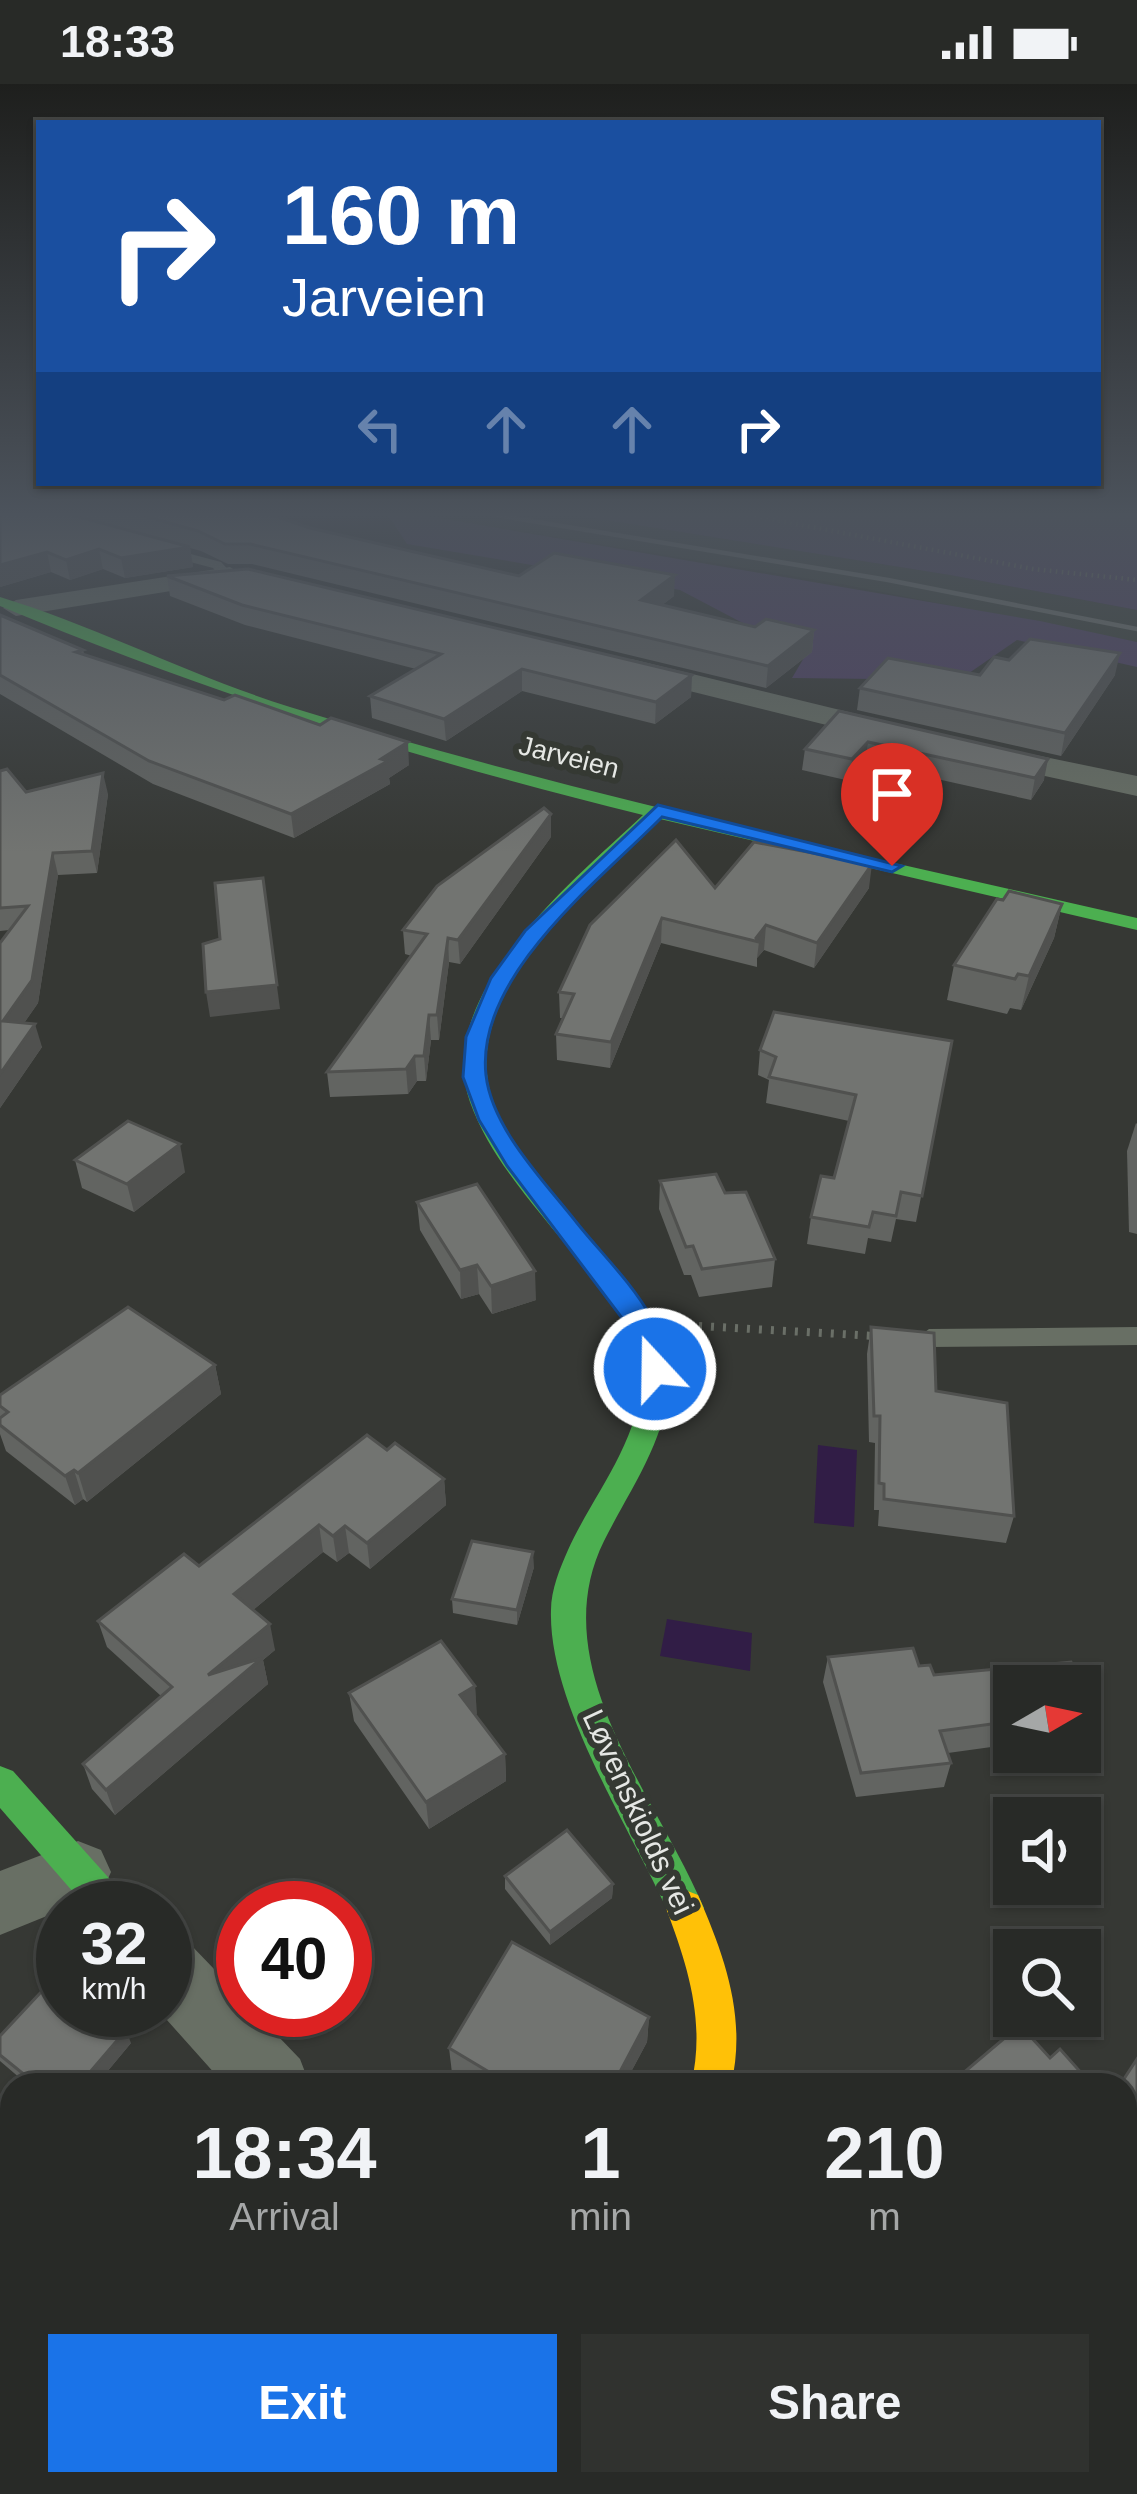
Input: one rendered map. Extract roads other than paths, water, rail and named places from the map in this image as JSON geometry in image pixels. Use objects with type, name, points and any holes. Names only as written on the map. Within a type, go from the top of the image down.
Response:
[{"type":"street","name":"Jarveien","points":[[64,627],[303,716],[658,811],[1137,924]]},
{"type":"street","points":[[596,660],[1137,786]]},
{"type":"street","name":"Løvenskiolds vei","points":[[658,811],[532,935],[499,982],[477,1037],[474,1077],[491,1120],[520,1166],[638,1320],[655,1369],[650,1414],[586,1550],[567,1606],[576,1676],[600,1742],[674,1880],[716,1984],[716,2073]]},
{"type":"street","points":[[0,1782],[86,1881]]},
{"type":"street","points":[[0,1903],[36,1898]]},
{"type":"street","points":[[192,1996],[263,2073]]},
{"type":"lane","points":[[929,1338],[1137,1336]]},
{"type":"railway","points":[[1129,627],[1137,629]]}]
